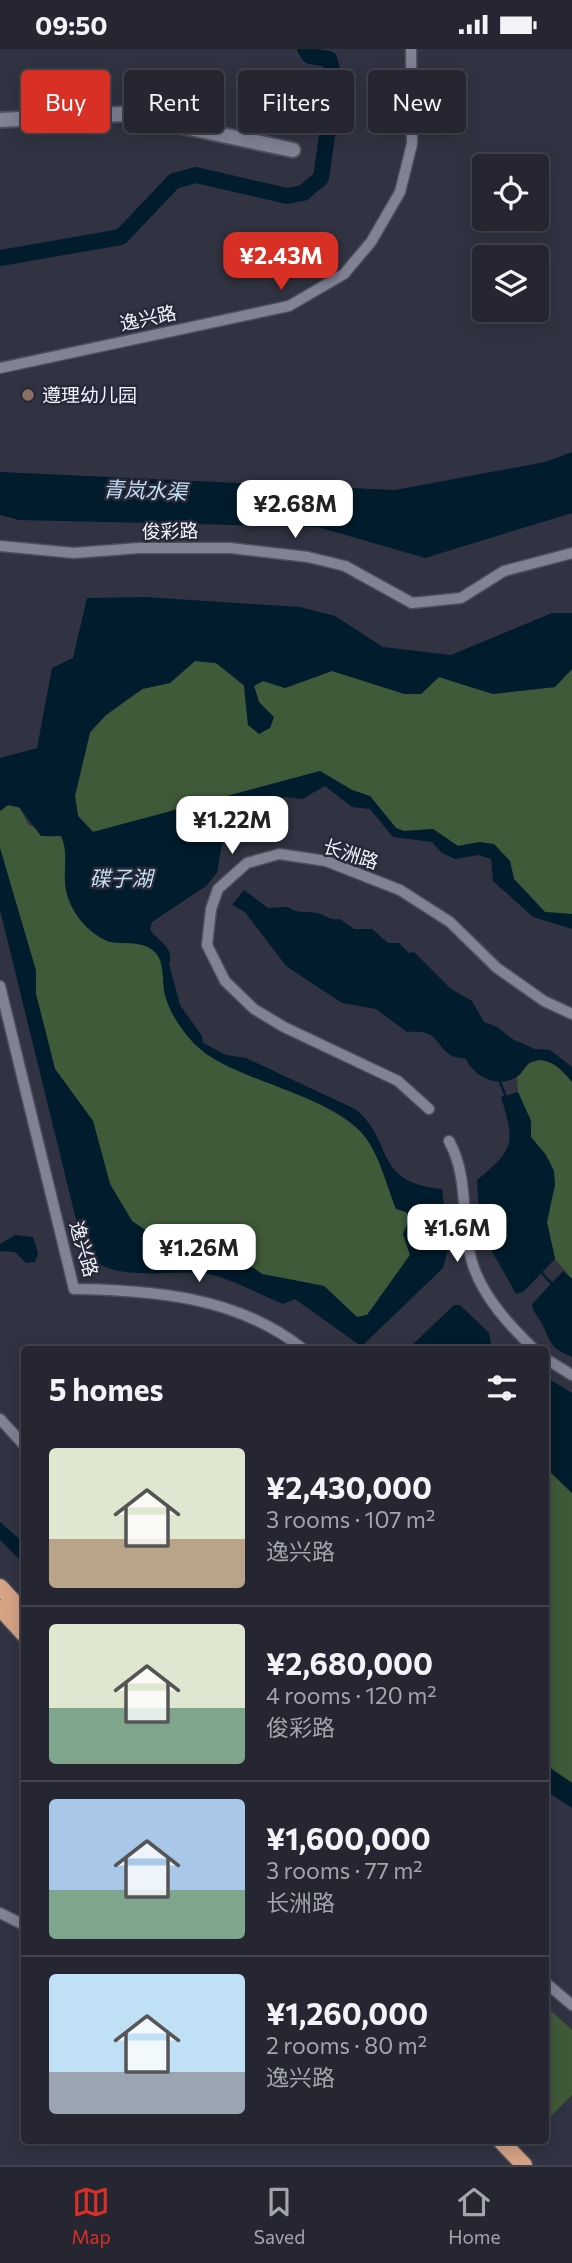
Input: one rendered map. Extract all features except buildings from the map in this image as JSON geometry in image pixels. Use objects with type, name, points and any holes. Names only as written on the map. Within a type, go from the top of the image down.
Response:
[{"type":"highway","points":[[0,1587],[21,1610]]},
{"type":"highway","points":[[0,1608],[21,1631]]},
{"type":"highway","points":[[504,2144],[524,2165]]},
{"type":"highway","points":[[519,2144],[538,2165]]},
{"type":"main road","points":[[0,120],[123,114],[293,150]]},
{"type":"street","name":"逸兴路","points":[[0,368],[289,306],[344,274],[371,242],[401,192],[412,144],[411,49]]},
{"type":"street","name":"俊彩路","points":[[0,546],[75,553],[139,548],[230,548],[308,557],[345,566],[412,603],[461,597],[503,571],[572,552]]},
{"type":"street","name":"长洲路","points":[[429,1109],[398,1081],[284,1027],[254,1009],[225,981],[207,945],[211,909],[218,890],[247,863],[279,854],[326,861],[400,890],[450,922],[497,968],[544,1001],[572,1014]]},
{"type":"street","name":"逸兴路","points":[[0,986],[74,1289],[138,1290],[184,1295],[227,1309],[289,1338],[299,1346]]},
{"type":"street","points":[[449,1141],[464,1190],[472,1263],[505,1320],[531,1346]]},
{"type":"street","points":[[549,1361],[572,1375]]},
{"type":"street","points":[[0,1419],[21,1441]]},
{"type":"street","points":[[14,1433],[21,1430]]},
{"type":"street","points":[[0,1913],[21,1924]]},
{"type":"street","points":[[549,1986],[572,2005]]},
{"type":"green space","points":[[195,661],[216,663],[244,686],[248,725],[259,702],[254,685],[263,681],[285,688],[332,671],[404,694],[421,694],[439,677],[493,694],[555,687],[572,669],[572,914],[545,912],[514,879],[510,861],[480,842],[458,846],[433,829],[404,831],[396,828],[370,796],[352,790],[320,771],[93,832],[78,816],[75,796],[90,733],[106,715],[143,689],[170,683]]},
{"type":"green space","points":[[8,805],[20,808],[28,824],[50,837],[61,835],[67,848],[65,884],[108,942],[138,944],[157,955],[162,966],[165,995],[172,1011],[188,1035],[206,1054],[330,1110],[367,1138],[396,1209],[406,1212],[410,1218],[403,1234],[410,1255],[367,1315],[357,1317],[324,1286],[262,1274],[241,1259],[218,1252],[181,1249],[160,1240],[132,1221],[110,1184],[93,1121],[55,1069],[36,994],[36,970],[0,848],[0,811]]},
{"type":"green space","points":[[541,1060],[557,1065],[572,1082],[572,1279],[555,1259],[547,1222],[550,1206],[546,1155],[531,1137],[531,1121],[518,1092],[517,1077],[530,1063]]},
{"type":"green space","points":[[549,1471],[572,1493],[572,1783],[549,1767]]},
{"type":"green space","points":[[549,2009],[572,2030],[572,2095],[549,2118]]},
{"type":"water","name":"青岚水渠","points":[[572,452],[572,513],[425,558],[318,527],[19,520],[0,515],[0,472],[395,490],[545,462]]},
{"type":"water","name":"碟子湖","points":[[145,597],[300,607],[335,616],[383,647],[451,655],[552,613],[572,613],[572,669],[555,687],[493,694],[439,677],[421,694],[405,694],[332,671],[285,688],[263,681],[254,686],[259,702],[274,717],[270,728],[259,734],[248,725],[244,685],[216,663],[195,661],[170,683],[142,689],[106,715],[90,732],[75,796],[78,816],[93,832],[320,771],[352,790],[370,796],[396,828],[404,831],[433,829],[458,846],[480,842],[494,844],[510,861],[514,879],[545,912],[572,914],[572,929],[533,917],[493,881],[491,859],[478,855],[455,859],[442,853],[432,842],[393,837],[370,809],[352,807],[325,786],[302,799],[285,797],[272,805],[241,813],[224,832],[217,873],[206,886],[152,922],[150,929],[170,953],[169,964],[180,1005],[202,1036],[203,1043],[226,1055],[246,1058],[355,1109],[375,1133],[394,1169],[404,1178],[420,1185],[442,1189],[449,1245],[443,1268],[364,1344],[358,1344],[295,1299],[283,1304],[217,1276],[200,1273],[144,1273],[109,1268],[95,1261],[83,1248],[0,910],[0,848],[36,971],[36,994],[55,1069],[93,1121],[110,1184],[132,1221],[160,1240],[181,1249],[218,1252],[241,1259],[262,1274],[324,1286],[357,1317],[367,1315],[410,1255],[403,1234],[410,1218],[406,1212],[396,1209],[377,1159],[361,1132],[328,1109],[242,1073],[199,1048],[181,1028],[168,1005],[161,962],[155,952],[144,945],[105,940],[83,924],[66,891],[65,853],[61,836],[41,836],[19,807],[8,805],[0,811],[0,758],[37,748],[52,668],[73,658],[87,598]]},
{"type":"water","points":[[244,890],[268,908],[288,907],[295,911],[313,912],[340,919],[354,929],[372,929],[388,943],[399,943],[409,953],[414,952],[451,989],[472,1001],[484,1022],[535,1049],[550,1050],[572,1067],[572,1082],[554,1064],[542,1060],[529,1063],[511,1080],[488,1079],[475,1071],[466,1059],[448,1053],[432,1036],[407,1032],[376,1009],[342,1003],[286,966],[245,912],[232,905]]},
{"type":"water","points":[[518,1092],[531,1121],[531,1137],[546,1155],[554,1171],[555,1185],[547,1222],[555,1259],[523,1292],[516,1294],[489,1246],[479,1214],[477,1180],[499,1160],[509,1144],[510,1135],[501,1097]]},
{"type":"water","points":[[15,1235],[33,1237],[38,1253],[35,1262],[26,1263],[15,1252],[0,1251],[0,1244]]},
{"type":"water","points":[[563,1271],[572,1279],[572,1357],[552,1345],[532,1304]]},
{"type":"water","points":[[454,1305],[460,1305],[489,1333],[491,1346],[411,1346]]},
{"type":"water","points":[[549,1379],[572,1393],[572,1493],[549,1471]]},
{"type":"water","points":[[0,1522],[21,1540],[21,1561],[0,1540]]},
{"type":"water","points":[[549,1767],[572,1783],[572,1808],[549,1793]]},
{"type":"waterway","points":[[0,258],[121,237],[174,181],[196,175],[287,196],[303,193],[321,178],[335,79],[329,59],[310,56],[305,49]]},
{"type":"waterway","points":[[498,1077],[506,1097]]},
{"type":"waterway","points":[[541,1272],[551,1283]]},
{"type":"place","name":"遵理幼儿园","points":[[28,395]]}]
